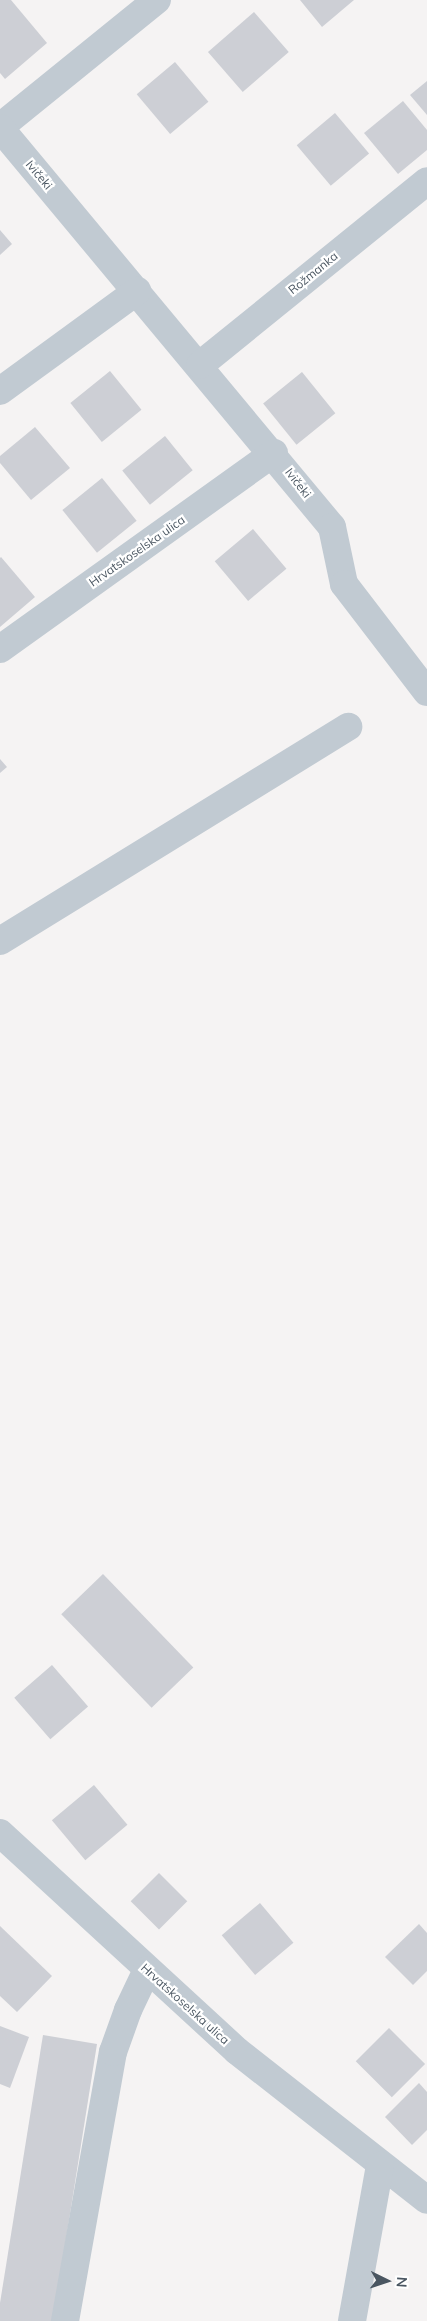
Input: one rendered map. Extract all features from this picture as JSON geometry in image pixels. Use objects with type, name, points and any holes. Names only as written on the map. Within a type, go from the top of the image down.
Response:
[{"type":"street","name":"Ivičeki","points":[[157,0],[0,127],[274,453],[332,526],[344,584],[427,692]]},
{"type":"street","name":"Rožmanka","points":[[200,366],[427,181]]},
{"type":"street","points":[[0,391],[137,291]]},
{"type":"street","name":"Hrvatskoselska ulica","points":[[0,649],[274,453]]},
{"type":"street","points":[[0,941],[348,727]]},
{"type":"street","name":"Hrvatskoselska ulica","points":[[0,1833],[237,2051],[427,2200]]},
{"type":"street","points":[[65,2321],[113,2052],[128,2010],[148,1970]]},
{"type":"street","points":[[352,2321],[380,2164]]},
{"type":"building","points":[[0,0],[11,0],[47,43],[5,79],[0,73]]},
{"type":"building","points":[[300,0],[354,0],[322,27]]},
{"type":"building","points":[[254,12],[289,52],[243,92],[208,52]]},
{"type":"building","points":[[175,62],[208,102],[170,134],[137,94]]},
{"type":"building","points":[[427,81],[427,115],[410,95]]},
{"type":"building","points":[[403,101],[427,130],[427,150],[398,174],[364,133]]},
{"type":"building","points":[[335,113],[369,154],[331,186],[297,145]]},
{"type":"building","points":[[0,230],[12,244],[0,255]]},
{"type":"building","points":[[110,371],[141,410],[102,442],[70,403]]},
{"type":"building","points":[[302,372],[335,413],[296,445],[263,403]]},
{"type":"building","points":[[35,427],[70,468],[31,500],[0,463],[0,456]]},
{"type":"building","points":[[165,436],[193,470],[150,505],[122,471]]},
{"type":"building","points":[[102,478],[137,521],[97,553],[62,510]]},
{"type":"building","points":[[253,529],[286,569],[248,601],[215,561]]},
{"type":"building","points":[[0,558],[35,597],[0,627]]},
{"type":"building","points":[[0,759],[7,767],[0,773]]},
{"type":"building","points":[[103,1574],[193,1668],[152,1708],[61,1614]]},
{"type":"building","points":[[52,1665],[88,1707],[50,1739],[14,1698]]},
{"type":"building","points":[[94,1785],[127,1825],[85,1860],[52,1820]]},
{"type":"building","points":[[159,1873],[187,1901],[159,1930],[131,1901]]},
{"type":"building","points":[[260,1903],[293,1943],[255,1975],[222,1935]]},
{"type":"building","points":[[419,1924],[427,1933],[427,1971],[413,1985],[385,1957]]},
{"type":"building","points":[[0,1926],[52,1976],[17,2012],[0,1996]]},
{"type":"building","points":[[0,2026],[29,2037],[10,2088],[0,2084]]},
{"type":"building","points":[[389,2028],[425,2064],[392,2097],[356,2061]]},
{"type":"building","points":[[43,2035],[97,2044],[53,2321],[0,2321],[0,2303]]},
{"type":"building","points":[[419,2083],[427,2092],[427,2130],[412,2145],[385,2117]]}]
